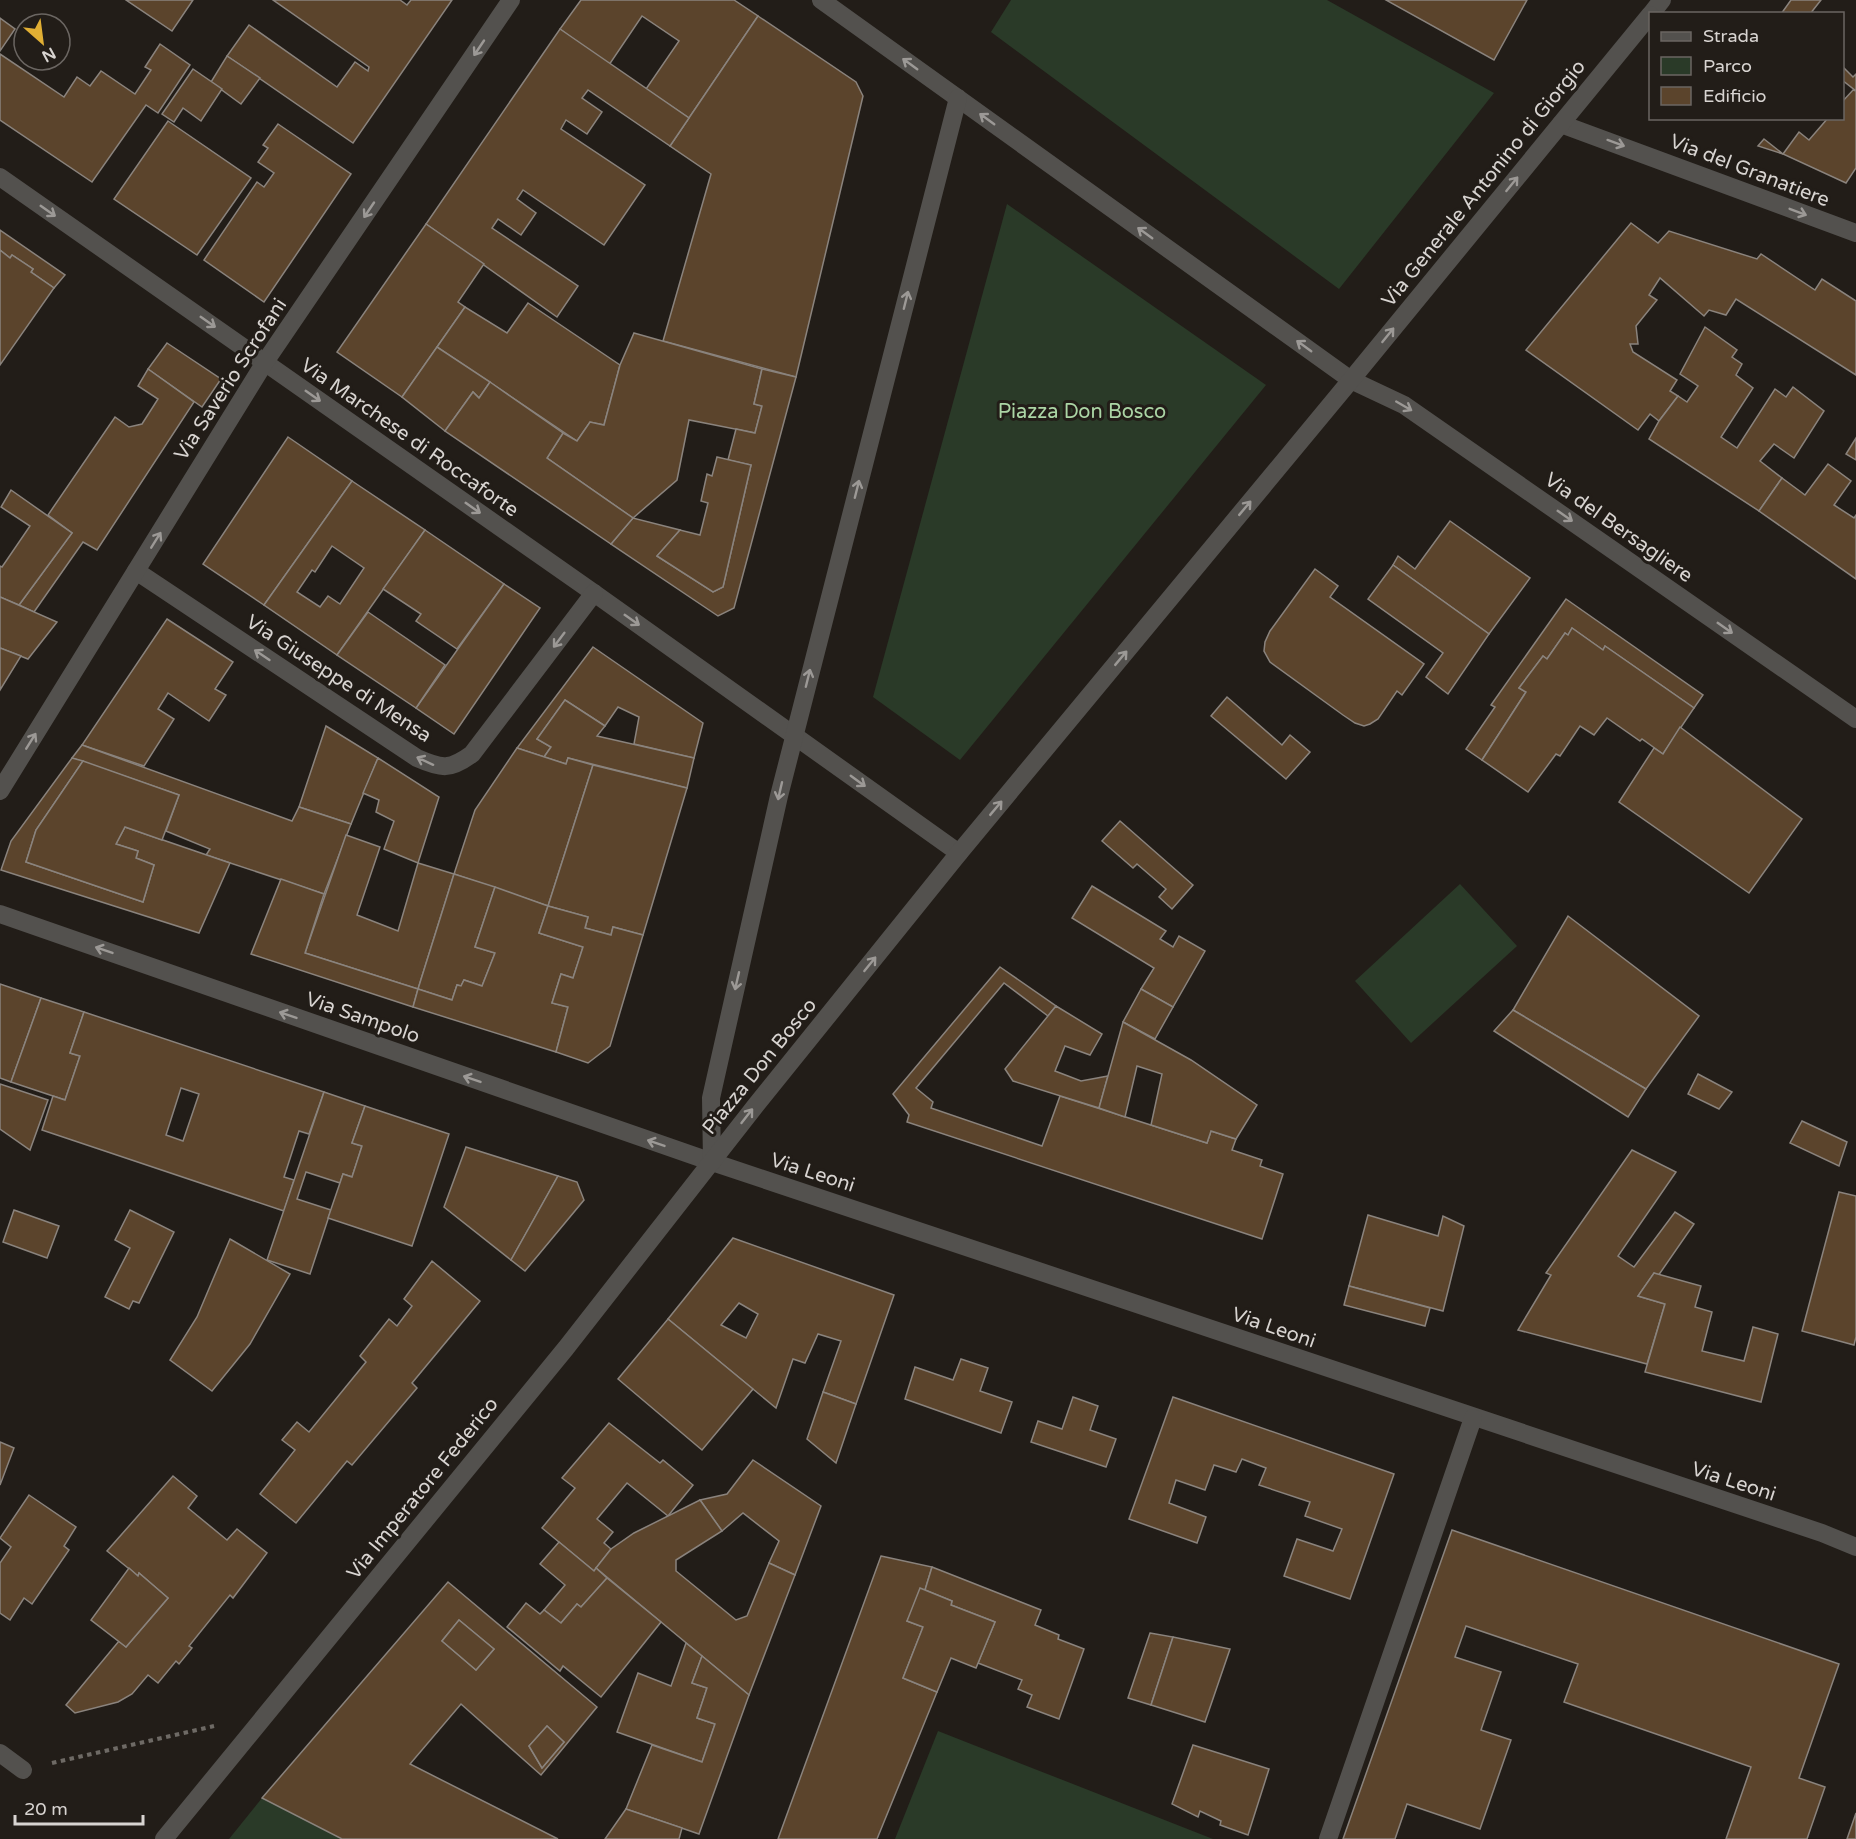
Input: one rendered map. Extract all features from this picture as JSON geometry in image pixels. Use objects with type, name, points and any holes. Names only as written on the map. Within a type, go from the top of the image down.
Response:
[{"type":"street","name":"Via Saverio Scrofani","points":[[0,791],[266,362],[512,0]]},
{"type":"street","points":[[821,0],[1351,380]]},
{"type":"street","name":"Via Generale Antonino di Giorgio","points":[[1653,12],[1662,0]]},
{"type":"street","name":"Via Generale Antonino di Giorgio","points":[[1351,380],[1649,16]]},
{"type":"street","name":"Piazza Don Bosco","points":[[711,1162],[711,1098],[794,734],[958,98]]},
{"type":"street","name":"Via del Granatiere","points":[[1561,124],[1856,233]]},
{"type":"street","name":"Via Marchese di Roccaforte","points":[[0,177],[794,734]]},
{"type":"street","name":"Piazza Don Bosco","points":[[711,1162],[959,853],[1351,380]]},
{"type":"street","name":"Via del Bersagliere","points":[[1351,380],[1404,405],[1856,719]]},
{"type":"street","name":"Via Giuseppe di Mensa","points":[[136,571],[417,758],[435,766],[448,767],[472,754],[594,593]]},
{"type":"street","points":[[794,734],[959,853]]},
{"type":"street","name":"Via Sampolo","points":[[0,914],[711,1162]]},
{"type":"street","name":"Via Leoni","points":[[711,1162],[1822,1533],[1856,1547]]},
{"type":"street","name":"Via Imperatore Federico","points":[[164,1839],[558,1357],[711,1162]]},
{"type":"street","points":[[1328,1839],[1473,1418]]},
{"type":"street","name":"Via Leoni","points":[[1822,1533],[1856,1540]]},
{"type":"street","points":[[0,1754],[23,1770]]},
{"type":"path","points":[[23,1770],[267,1714]]},
{"type":"green space","points":[[1011,0],[1327,0],[1494,93],[1339,289],[991,32]]},
{"type":"green space","name":"Piazza Don Bosco","points":[[1007,204],[1266,385],[960,760],[873,697]]},
{"type":"green space","points":[[1460,884],[1517,946],[1411,1043],[1355,981]]},
{"type":"green space","points":[[938,1731],[1213,1839],[895,1839]]},
{"type":"green space","points":[[262,1798],[343,1839],[229,1839]]},
{"type":"building","points":[[126,0],[193,0],[172,31]]},
{"type":"building","points":[[273,0],[400,0],[407,5],[411,0],[452,0],[353,143],[227,56],[249,25],[337,87],[355,62],[368,71],[369,67]]},
{"type":"building","points":[[581,0],[734,0],[758,16],[689,118],[646,89],[679,41],[642,16],[609,65],[560,29]]},
{"type":"building","points":[[1386,0],[1527,0],[1494,60]]},
{"type":"building","points":[[1791,0],[1821,0],[1812,12],[1782,12]]},
{"type":"building","points":[[758,16],[856,82],[863,96],[796,377],[663,341],[711,174],[670,146]]},
{"type":"building","points":[[0,18],[12,27],[12,33],[0,51]]},
{"type":"building","points":[[560,29],[689,118],[670,146],[588,90],[582,98],[602,112],[587,134],[566,120],[561,129],[645,185],[604,245],[523,190],[517,199],[536,213],[521,235],[498,219],[492,228],[578,286],[557,317],[426,224]]},
{"type":"building","points":[[160,44],[190,65],[158,113],[146,105],[92,182],[0,120],[0,54],[12,62],[12,72],[27,72],[64,97],[77,77],[90,86],[101,71],[135,94],[151,70],[145,67]]},
{"type":"building","points":[[227,56],[260,78],[241,104],[211,82]]},
{"type":"building","points":[[1844,68],[1853,77],[1856,74],[1856,91],[1844,82]]},
{"type":"building","points":[[193,69],[222,89],[201,121],[183,108],[174,122],[162,114]]},
{"type":"building","points":[[1853,90],[1856,91],[1856,168],[1846,183],[1783,154],[1799,132],[1809,140],[1826,120],[1844,120],[1844,100]]},
{"type":"building","points":[[168,121],[251,178],[197,255],[114,199]]},
{"type":"building","points":[[278,124],[351,174],[264,302],[204,260],[257,182],[264,187],[274,173],[258,162],[268,148],[263,145]]},
{"type":"building","points":[[1764,139],[1783,154],[1758,146]]},
{"type":"building","points":[[1631,223],[1658,243],[1669,231],[1757,259],[1761,254],[1815,290],[1822,279],[1856,301],[1856,375],[1736,299],[1726,315],[1709,310],[1704,316],[1660,278],[1649,295],[1657,300],[1636,326],[1638,344],[1630,344],[1633,352],[1677,380],[1670,391],[1678,396],[1659,421],[1650,414],[1638,430],[1526,350]]},
{"type":"building","points":[[426,224],[484,264],[458,302],[465,307],[402,397],[337,352]]},
{"type":"building","points":[[0,230],[65,275],[54,288],[31,272],[33,269],[12,255],[10,258],[0,250]]},
{"type":"building","points":[[0,250],[10,258],[12,255],[33,269],[31,272],[54,288],[0,365]]},
{"type":"building","points":[[528,303],[620,365],[604,425],[590,422],[577,441],[437,347],[465,307],[507,333]]},
{"type":"building","points":[[1705,327],[1737,350],[1732,357],[1742,364],[1736,375],[1753,388],[1721,437],[1737,448],[1775,389],[1786,397],[1793,387],[1824,411],[1794,458],[1774,444],[1760,461],[1782,478],[1759,511],[1649,439],[1678,396],[1687,402],[1698,386],[1680,374]]},
{"type":"building","points":[[634,333],[762,369],[754,404],[762,406],[755,433],[689,420],[677,480],[633,518],[547,458],[563,433],[577,441],[590,422],[604,425],[620,365]]},
{"type":"building","points":[[167,343],[221,379],[202,407],[148,369]]},
{"type":"building","points":[[437,347],[490,382],[479,398],[473,392],[445,431],[402,397]]},
{"type":"building","points":[[148,369],[194,402],[97,550],[83,542],[34,612],[19,605],[72,533],[48,515],[115,417],[129,427],[142,424],[158,399],[138,386]]},
{"type":"building","points":[[762,369],[796,377],[734,608],[718,616],[611,544],[633,518],[680,530],[657,556],[713,592],[723,587],[751,465],[728,460],[736,429],[755,433],[762,406],[754,404]]},
{"type":"building","points":[[490,382],[563,433],[547,458],[633,518],[611,544],[445,431],[473,392],[479,398]]},
{"type":"building","points":[[288,437],[352,481],[264,605],[203,564]]},
{"type":"building","points":[[1856,438],[1856,460],[1846,454]]},
{"type":"building","points":[[717,457],[751,465],[723,587],[713,592],[657,556],[680,530],[700,535],[708,503],[701,501],[707,474],[712,476]]},
{"type":"building","points":[[1828,464],[1851,481],[1834,505],[1854,518],[1856,515],[1856,579],[1759,511],[1782,478],[1805,495]]},
{"type":"building","points":[[352,481],[425,530],[337,655],[264,605]],"holes":[[[332,546],[364,568],[340,604],[328,596],[320,607],[297,592],[312,570],[315,572]]]},
{"type":"building","points":[[11,490],[72,533],[19,605],[0,597],[0,566],[2,567],[30,526],[1,507]]},
{"type":"building","points":[[1450,521],[1530,578],[1489,634],[1393,565],[1398,556],[1415,569]]},
{"type":"building","points":[[425,530],[504,584],[457,649],[416,621],[421,614],[383,589]]},
{"type":"building","points":[[1393,565],[1489,634],[1448,694],[1426,677],[1443,653],[1368,599]]},
{"type":"building","points":[[1315,569],[1338,586],[1330,597],[1424,664],[1402,695],[1397,691],[1378,719],[1364,726],[1343,715],[1270,662],[1264,651],[1270,631]]},
{"type":"building","points":[[504,584],[540,608],[454,734],[416,708]]},
{"type":"building","points":[[0,597],[57,622],[28,659],[0,648]]},
{"type":"building","points":[[1566,599],[1703,695],[1694,708],[1605,646],[1603,650],[1572,628],[1568,635],[1565,633],[1547,659],[1543,656],[1519,688],[1526,692],[1482,760],[1466,749],[1495,707],[1491,705]]},
{"type":"building","points":[[368,612],[445,665],[416,708],[337,655]]},
{"type":"building","points":[[167,619],[233,662],[215,689],[226,695],[209,721],[168,693],[158,709],[174,719],[144,766],[82,745]]},
{"type":"building","points":[[1572,628],[1603,650],[1605,646],[1694,708],[1663,754],[1607,718],[1594,735],[1580,726],[1560,756],[1556,754],[1528,792],[1482,760],[1526,692],[1519,688],[1543,656],[1547,659],[1565,633],[1568,635]]},
{"type":"building","points":[[593,647],[703,723],[694,758],[634,744],[639,717],[618,707],[605,726],[565,700],[537,739],[551,747],[544,757],[517,748]]},
{"type":"building","points":[[0,648],[21,656],[0,690]]},
{"type":"building","points":[[1227,697],[1282,745],[1290,735],[1310,752],[1286,779],[1211,716]]},
{"type":"building","points":[[565,700],[605,726],[597,736],[694,758],[687,788],[568,758],[566,764],[544,757],[551,747],[537,739]]},
{"type":"building","points":[[326,726],[378,758],[351,824],[299,807]]},
{"type":"building","points":[[1680,727],[1802,819],[1749,893],[1619,802],[1654,748],[1663,754]]},
{"type":"building","points":[[82,745],[292,821],[299,807],[351,824],[324,894],[206,855],[210,849],[166,831],[179,795],[72,758]]},
{"type":"building","points":[[517,748],[566,764],[568,758],[593,765],[548,906],[454,874],[475,810]]},
{"type":"building","points":[[72,758],[83,761],[36,830],[26,862],[143,902],[154,865],[136,858],[138,851],[116,844],[125,827],[230,863],[199,933],[1,870],[11,841]]},
{"type":"building","points":[[378,758],[439,797],[418,863],[384,849],[394,821],[376,812],[379,800],[363,793]]},
{"type":"building","points":[[83,761],[179,795],[162,840],[125,827],[116,844],[138,851],[136,858],[154,865],[143,902],[26,862],[36,830]]},
{"type":"building","points":[[593,765],[687,788],[643,935],[613,927],[611,935],[585,928],[588,917],[548,906]]},
{"type":"building","points":[[1120,821],[1193,885],[1172,909],[1159,897],[1166,889],[1137,864],[1133,868],[1102,841]]},
{"type":"building","points":[[346,835],[380,847],[357,915],[398,931],[418,863],[454,874],[418,989],[305,953]]},
{"type":"building","points":[[454,874],[495,887],[475,947],[495,953],[482,986],[464,980],[461,986],[457,985],[452,1000],[418,989]]},
{"type":"building","points":[[281,879],[324,894],[305,953],[418,989],[413,1007],[251,954]]},
{"type":"building","points":[[1092,886],[1166,931],[1160,939],[1173,947],[1179,936],[1205,951],[1173,1007],[1141,989],[1154,968],[1072,918]]},
{"type":"building","points":[[495,887],[548,906],[539,933],[583,947],[573,978],[561,974],[552,1003],[568,1007],[556,1052],[413,1007],[418,989],[452,1000],[457,985],[461,986],[464,980],[482,986],[495,953],[475,947]]},
{"type":"building","points":[[548,906],[588,917],[585,928],[611,935],[613,927],[643,935],[610,1046],[588,1063],[556,1052],[568,1007],[552,1003],[561,974],[573,978],[583,947],[539,933]]},
{"type":"building","points":[[1568,916],[1699,1016],[1646,1089],[1513,1010]]},
{"type":"building","points":[[1000,967],[1056,1006],[1048,1016],[1004,983],[916,1088],[933,1102],[931,1108],[1042,1146],[1060,1096],[1207,1143],[1211,1131],[1236,1139],[1232,1150],[1262,1160],[1260,1166],[1283,1174],[1262,1239],[907,1122],[909,1115],[893,1094]]},
{"type":"building","points":[[0,984],[41,998],[11,1082],[0,1078]]},
{"type":"building","points":[[1141,989],[1173,1007],[1155,1039],[1123,1022]]},
{"type":"building","points":[[41,998],[84,1012],[70,1053],[80,1056],[65,1100],[11,1082]]},
{"type":"building","points":[[1056,1006],[1102,1034],[1090,1055],[1065,1046],[1055,1071],[1081,1081],[1108,1076],[1099,1108],[1013,1081],[1005,1069]]},
{"type":"building","points":[[1513,1010],[1646,1089],[1628,1117],[1494,1031]]},
{"type":"building","points":[[84,1012],[324,1092],[309,1134],[299,1131],[284,1177],[294,1180],[284,1211],[42,1130],[53,1096],[65,1100],[80,1056],[70,1053]],"holes":[[[181,1088],[199,1094],[183,1141],[166,1135]]]},
{"type":"building","points":[[1123,1022],[1191,1060],[1257,1105],[1236,1139],[1211,1131],[1207,1143],[1151,1125],[1162,1074],[1137,1066],[1125,1117],[1099,1108]]},
{"type":"building","points":[[1698,1074],[1732,1092],[1719,1109],[1688,1094]]},
{"type":"building","points":[[0,1084],[48,1100],[30,1150],[0,1129]]},
{"type":"building","points":[[324,1092],[365,1106],[352,1143],[362,1146],[352,1177],[343,1174],[340,1183],[306,1172],[297,1199],[331,1210],[310,1274],[267,1260]]},
{"type":"building","points":[[365,1106],[449,1134],[412,1246],[328,1218],[343,1174],[352,1177],[362,1146],[352,1143]]},
{"type":"building","points":[[1802,1121],[1847,1142],[1839,1166],[1790,1143]]},
{"type":"building","points":[[466,1147],[558,1176],[511,1260],[444,1207]]},
{"type":"building","points":[[1632,1150],[1676,1172],[1618,1256],[1634,1267],[1675,1212],[1694,1224],[1658,1276],[1654,1273],[1638,1296],[1665,1304],[1647,1364],[1518,1330],[1551,1275],[1546,1273]]},
{"type":"building","points":[[558,1176],[577,1182],[584,1200],[525,1271],[511,1260]]},
{"type":"building","points":[[1839,1192],[1856,1196],[1856,1337],[1854,1345],[1802,1331]]},
{"type":"building","points":[[14,1210],[59,1226],[47,1258],[3,1242]]},
{"type":"building","points":[[130,1210],[174,1232],[139,1303],[133,1301],[129,1309],[105,1297],[130,1248],[115,1240]]},
{"type":"building","points":[[1368,1215],[1438,1236],[1443,1216],[1464,1226],[1443,1311],[1349,1286]]},
{"type":"building","points":[[733,1238],[894,1295],[856,1404],[823,1392],[841,1341],[818,1334],[805,1363],[793,1359],[776,1408],[668,1319]],"holes":[[[739,1303],[758,1314],[746,1338],[721,1325]]]},
{"type":"building","points":[[230,1239],[290,1274],[250,1344],[212,1391],[170,1360],[197,1317]]},
{"type":"building","points":[[432,1261],[480,1301],[412,1383],[417,1388],[352,1465],[347,1461],[296,1523],[260,1494],[295,1450],[282,1440],[297,1422],[309,1432],[366,1362],[360,1356],[389,1319],[397,1326],[412,1306],[404,1299]]},
{"type":"building","points":[[1654,1273],[1701,1286],[1695,1307],[1712,1312],[1702,1351],[1744,1361],[1753,1327],[1778,1334],[1761,1402],[1645,1372],[1665,1304],[1638,1296]]},
{"type":"building","points":[[1349,1286],[1430,1308],[1425,1326],[1344,1305]]},
{"type":"building","points":[[668,1319],[753,1389],[702,1450],[618,1379]]},
{"type":"building","points":[[961,1359],[988,1368],[980,1391],[1012,1402],[1001,1433],[905,1399],[915,1367],[953,1380]]},
{"type":"building","points":[[823,1392],[856,1404],[836,1463],[807,1439]]},
{"type":"building","points":[[1073,1397],[1098,1406],[1090,1430],[1116,1439],[1106,1467],[1031,1442],[1038,1421],[1062,1429]]},
{"type":"building","points":[[1173,1397],[1394,1474],[1350,1599],[1284,1576],[1297,1539],[1333,1551],[1342,1529],[1305,1516],[1310,1502],[1259,1485],[1266,1468],[1242,1459],[1236,1472],[1214,1465],[1205,1490],[1176,1480],[1169,1503],[1206,1517],[1197,1543],[1129,1519]]},
{"type":"building","points":[[609,1423],[660,1463],[663,1460],[693,1485],[668,1516],[627,1483],[597,1519],[613,1532],[604,1543],[611,1549],[594,1571],[542,1528],[575,1488],[562,1478]]},
{"type":"building","points":[[0,1442],[14,1448],[0,1485]]},
{"type":"building","points":[[753,1460],[821,1506],[795,1575],[769,1563],[779,1541],[743,1513],[722,1531],[700,1500],[727,1494]]},
{"type":"building","points":[[173,1476],[197,1496],[188,1508],[227,1540],[237,1529],[267,1553],[233,1598],[230,1595],[189,1646],[192,1648],[179,1664],[176,1661],[158,1683],[148,1675],[132,1694],[118,1702],[75,1713],[66,1705],[119,1641],[126,1647],[168,1598],[139,1573],[138,1576],[107,1551]]},
{"type":"building","points":[[29,1495],[76,1527],[64,1546],[69,1550],[32,1604],[24,1598],[10,1620],[0,1613],[0,1563],[11,1547],[0,1538]]},
{"type":"building","points":[[700,1500],[722,1531],[676,1560],[676,1571],[736,1620],[747,1616],[769,1563],[795,1575],[749,1695],[596,1568],[611,1549],[634,1533]]},
{"type":"building","points":[[1452,1530],[1839,1664],[1799,1778],[1825,1787],[1807,1839],[1726,1839],[1751,1767],[1564,1702],[1578,1664],[1466,1626],[1455,1657],[1501,1672],[1481,1730],[1511,1740],[1480,1829],[1407,1804],[1395,1839],[1343,1839]]},
{"type":"building","points":[[559,1542],[594,1571],[596,1568],[607,1578],[581,1607],[577,1604],[561,1623],[544,1610],[565,1585],[540,1564]]},
{"type":"building","points":[[881,1556],[932,1567],[925,1590],[907,1621],[923,1627],[903,1678],[937,1692],[877,1839],[778,1839]]},
{"type":"building","points":[[932,1567],[1041,1610],[1035,1625],[1059,1635],[1058,1639],[1084,1649],[1059,1719],[1027,1707],[1032,1695],[1018,1689],[1022,1680],[978,1663],[995,1622],[951,1605],[952,1601],[925,1590]]},
{"type":"building","points":[[129,1568],[138,1576],[139,1573],[168,1598],[126,1647],[91,1620]]},
{"type":"building","points":[[607,1578],[661,1622],[601,1697],[563,1666],[560,1671],[507,1627],[526,1603],[540,1614],[544,1610],[561,1623],[577,1604],[581,1607]]},
{"type":"building","points":[[448,1582],[597,1707],[541,1775],[461,1704],[410,1764],[558,1839],[342,1839],[262,1798]],"holes":[[[459,1620],[494,1649],[476,1670],[442,1641]],[[547,1726],[564,1742],[542,1768],[529,1746]]]},
{"type":"building","points":[[920,1588],[952,1601],[951,1605],[995,1622],[976,1668],[951,1658],[937,1692],[903,1678],[923,1627],[907,1621]]},
{"type":"building","points":[[459,1620],[494,1649],[476,1670],[442,1641]]},
{"type":"building","points":[[1150,1633],[1173,1637],[1151,1705],[1128,1698]]},
{"type":"building","points":[[1173,1637],[1230,1649],[1205,1722],[1151,1705]]},
{"type":"building","points":[[686,1643],[702,1656],[692,1683],[707,1688],[697,1718],[715,1724],[702,1762],[617,1732],[638,1673],[671,1686]]},
{"type":"building","points":[[702,1656],[749,1695],[699,1834],[626,1809],[652,1745],[702,1762],[715,1724],[697,1718],[707,1688],[692,1683]]},
{"type":"building","points":[[547,1726],[564,1742],[542,1768],[529,1746]]},
{"type":"building","points":[[1193,1745],[1269,1769],[1248,1835],[1220,1825],[1221,1821],[1200,1811],[1198,1817],[1172,1804]]},
{"type":"building","points":[[626,1809],[682,1828],[679,1839],[605,1839]]},
{"type":"building","points":[[1856,1813],[1856,1839],[1847,1839]]}]
